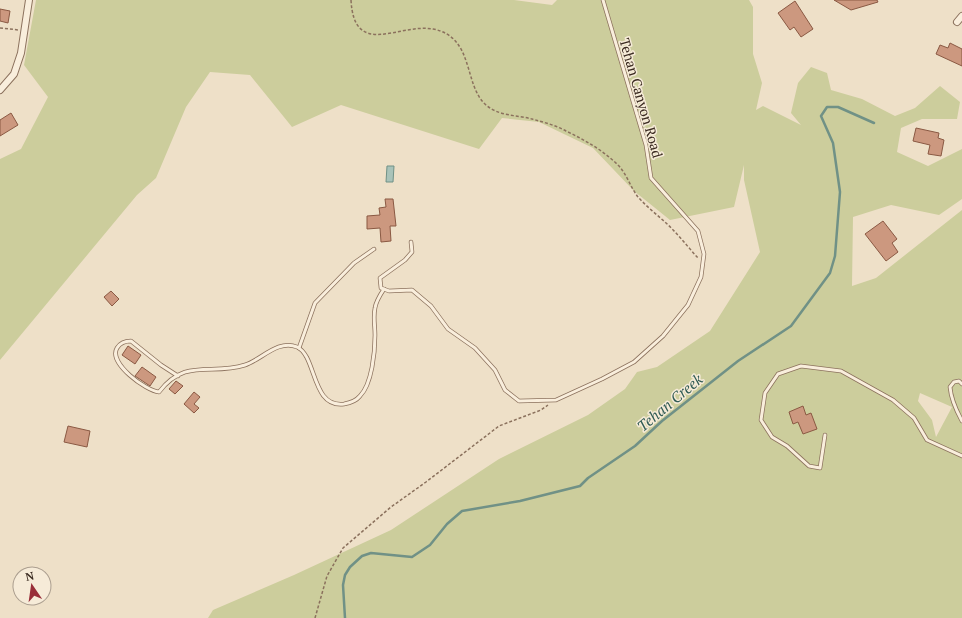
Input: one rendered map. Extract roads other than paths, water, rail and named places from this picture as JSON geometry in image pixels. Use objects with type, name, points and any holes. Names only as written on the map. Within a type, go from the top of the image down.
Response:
[{"type":"street","points":[[0,90],[14,74],[20,53],[29,0]]},
{"type":"street","points":[[957,22],[962,16]]},
{"type":"lane","name":"Tehan Canyon Road","points":[[384,289],[389,291],[412,290],[431,306],[448,330],[475,348],[494,370],[505,390],[519,401],[556,400],[602,379],[634,362],[663,336],[688,305],[701,277],[703,264],[704,254],[698,231],[651,178],[646,145],[603,0]]},
{"type":"lane","points":[[178,376],[161,365],[131,341],[123,343],[116,350],[115,356],[118,363],[152,390],[159,392],[168,380],[178,376],[195,368],[225,369],[241,366],[255,361],[275,349],[288,345],[299,348],[303,351],[316,382],[324,395],[335,403],[342,404],[356,400],[364,391],[372,366],[375,350],[375,307],[384,289],[381,288],[380,278],[406,260],[412,252],[411,242]]},
{"type":"lane","points":[[299,348],[315,303],[354,263],[374,250]]},
{"type":"lane","points":[[825,434],[820,468],[809,466],[787,446],[772,437],[761,420],[764,393],[778,374],[801,366],[841,371],[893,400],[914,418],[927,440],[962,456]]},
{"type":"lane","points":[[962,384],[959,381],[954,382],[950,387],[956,411],[962,421]]},
{"type":"waterway","name":"Tehan Creek","points":[[345,618],[343,585],[345,575],[350,567],[362,556],[371,553],[412,557],[430,545],[447,524],[462,511],[520,501],[580,486],[588,478],[635,446],[662,421],[738,361],[791,326],[830,273],[835,256],[840,192],[833,143],[821,116],[827,107],[838,107],[874,123]]}]
